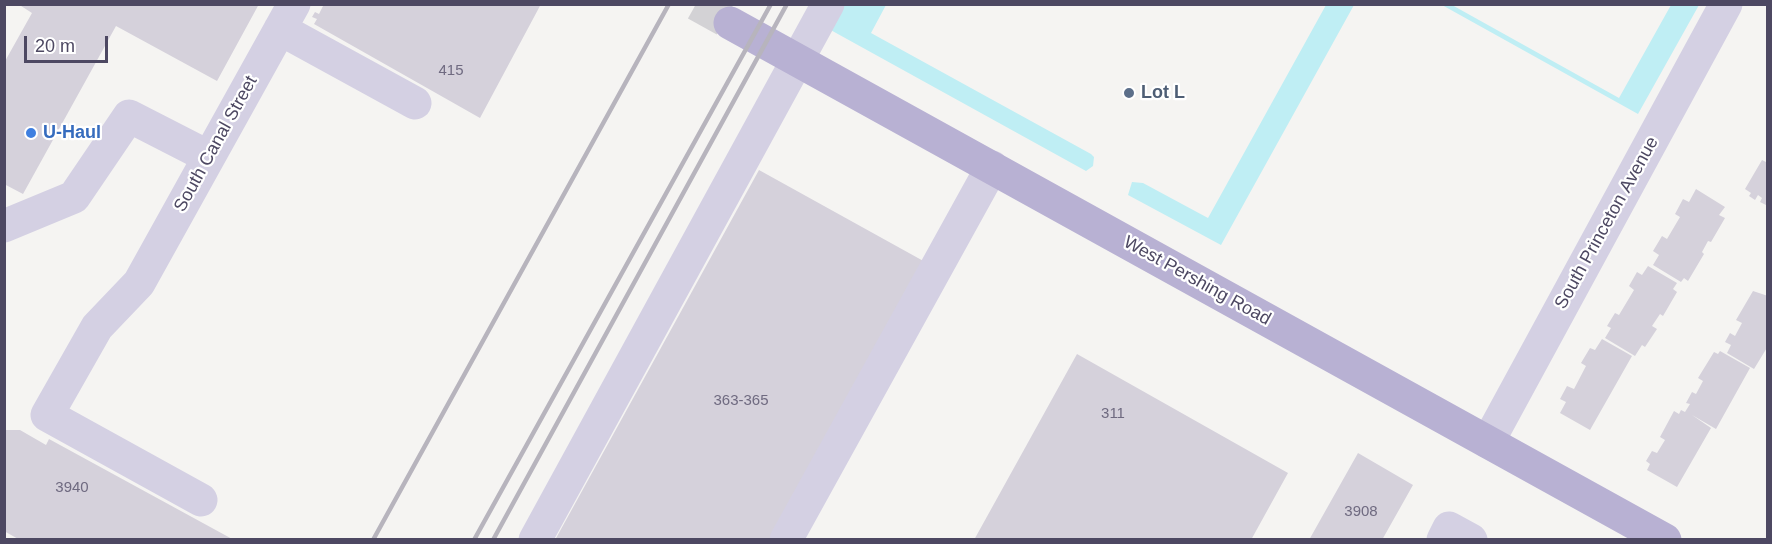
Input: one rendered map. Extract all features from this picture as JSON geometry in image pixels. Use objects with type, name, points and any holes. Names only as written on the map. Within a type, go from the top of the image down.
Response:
[{"type":"main road","name":"West Pershing Road","points":[[730,22],[1488,442],[1653,537]]},
{"type":"street","points":[[535,540],[828,4]]},
{"type":"street","name":"South Princeton Avenue","points":[[1488,442],[1726,4]]},
{"type":"street","points":[[287,17],[416,104]]},
{"type":"street","name":"South Canal Street","points":[[201,500],[47,415],[97,327],[139,283],[287,17]]},
{"type":"street","points":[[4,226],[74,197],[129,116],[209,157]]},
{"type":"street","points":[[786,540],[992,167]]},
{"type":"street","points":[[1443,540],[1449,528],[1471,540]]},
{"type":"shaded area","points":[[840,5],[886,5],[871,33],[1091,154],[1094,157],[1093,166],[1086,171],[827,28]]},
{"type":"shaded area","points":[[1326,5],[1354,5],[1221,245],[1128,195],[1132,182],[1143,183],[1208,218]]},
{"type":"shaded area","points":[[1442,5],[1452,5],[1619,98],[1671,5],[1699,5],[1638,114]]},
{"type":"building","name":"U-Haul","points":[[18,4],[259,4],[217,81],[116,26],[23,194],[4,184],[4,63],[32,13]]},
{"type":"building","points":[[324,4],[541,4],[480,118],[314,24],[317,19],[312,17],[315,12],[319,14]]},
{"type":"building","points":[[1762,160],[1768,163],[1768,206],[1760,202],[1762,198],[1758,195],[1755,200],[1749,196],[1751,193],[1745,189]]},
{"type":"building","points":[[759,170],[927,263],[774,540],[555,540]]},
{"type":"building","points":[[1696,189],[1725,207],[1719,215],[1725,218],[1711,242],[1708,241],[1702,252],[1704,254],[1688,281],[1684,278],[1681,282],[1653,265],[1659,255],[1653,251],[1662,236],[1667,239],[1680,217],[1675,214],[1683,199],[1689,202]]},
{"type":"building","points":[[1648,266],[1677,283],[1673,289],[1677,292],[1663,316],[1660,314],[1652,326],[1657,329],[1645,347],[1642,345],[1635,356],[1605,338],[1611,328],[1607,326],[1615,313],[1619,315],[1634,290],[1629,286],[1637,272],[1642,275]]},
{"type":"building","points":[[1753,291],[1768,296],[1768,346],[1754,369],[1727,353],[1731,345],[1725,342],[1730,333],[1735,336],[1742,323],[1736,320]]},
{"type":"building","points":[[1602,339],[1632,356],[1590,430],[1560,413],[1566,402],[1560,399],[1567,386],[1574,389],[1586,366],[1581,363],[1590,348],[1595,350]]},
{"type":"building","points":[[1720,351],[1750,368],[1716,429],[1692,415],[1711,428],[1677,487],[1647,470],[1650,464],[1646,461],[1652,451],[1657,453],[1665,440],[1660,437],[1674,411],[1679,414],[1681,410],[1685,412],[1690,404],[1686,403],[1692,392],[1696,394],[1703,381],[1698,378],[1714,352],[1718,354]]},
{"type":"building","points":[[1077,354],[1288,473],[1251,540],[974,540]]},
{"type":"building","points":[[4,430],[20,430],[46,445],[49,439],[234,540],[20,540],[4,531]]},
{"type":"building","points":[[1358,453],[1413,485],[1382,540],[1309,540]]},
{"type":"tunnel","points":[[696,4],[730,23]]},
{"type":"railway","points":[[373,540],[669,4]]},
{"type":"railway","points":[[474,540],[771,4]]},
{"type":"railway","points":[[493,540],[787,4]]},
{"type":"place","name":"Lot L","points":[[1129,93]]},
{"type":"place","name":"U-Haul","points":[[31,133]]}]
